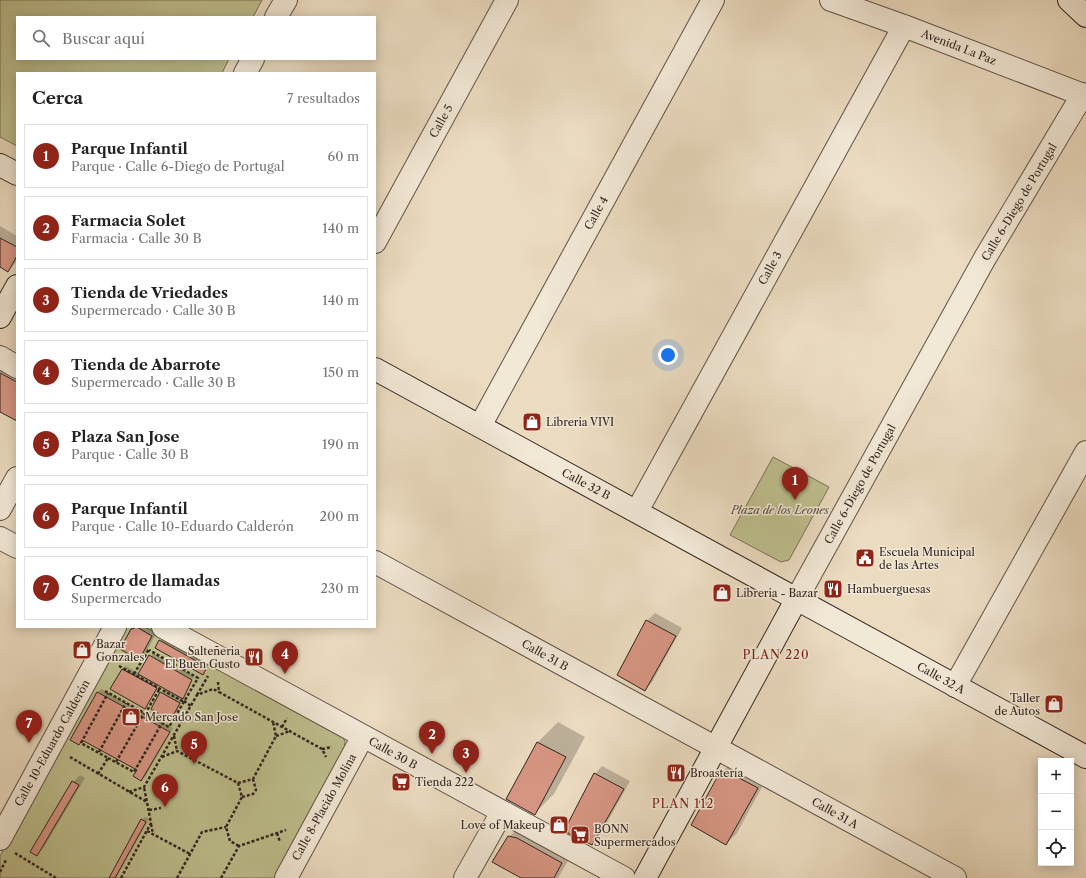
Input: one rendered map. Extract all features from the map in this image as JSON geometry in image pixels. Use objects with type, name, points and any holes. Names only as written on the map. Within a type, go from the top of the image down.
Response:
[{"type":"street","points":[[277,16],[286,0]]},
{"type":"street","name":"Calle 5","points":[[376,240],[507,0]]},
{"type":"street","name":"Calle 4","points":[[480,426],[714,0]]},
{"type":"street","name":"Avenida La Paz","points":[[831,0],[904,26],[1085,95]]},
{"type":"street","points":[[1069,0],[1086,16]]},
{"type":"street","name":"Calle 3","points":[[637,511],[904,26]]},
{"type":"street","points":[[246,72],[252,60]]},
{"type":"street","name":"Calle 6-Diego de Portugal","points":[[645,878],[796,600],[985,258],[1085,95]]},
{"type":"street","points":[[0,165],[16,173]]},
{"type":"street","points":[[0,316],[16,288]]},
{"type":"street","points":[[0,357],[16,365]]},
{"type":"street","name":"Calle 32 B","points":[[376,370],[637,511],[796,600]]},
{"type":"street","points":[[956,686],[1086,452]]},
{"type":"street","points":[[0,509],[16,480]]},
{"type":"street","points":[[0,538],[16,546]]},
{"type":"street","name":"Calle 31 B","points":[[376,563],[716,748]]},
{"type":"street","name":"Calle 32 A","points":[[796,600],[1086,757]]},
{"type":"street","name":"Calle 10-Eduardo Calderón","points":[[6,845],[114,628]]},
{"type":"street","name":"Calle 30 B","points":[[158,635],[363,736],[624,878]]},
{"type":"street","name":"Calle 8-Placido Molina","points":[[286,878],[363,736]]},
{"type":"street","name":"Calle 31 A","points":[[716,748],[955,878]]},
{"type":"street","points":[[465,878],[502,812]]},
{"type":"path","points":[[134,674],[158,635]]},
{"type":"path","points":[[103,690],[169,727],[198,678],[149,650]]},
{"type":"path","points":[[118,665],[191,706]]},
{"type":"path","points":[[129,792],[144,787],[210,673]]},
{"type":"path","points":[[217,677],[219,692]]},
{"type":"path","points":[[116,762],[160,688]]},
{"type":"path","points":[[197,695],[213,689],[322,749],[327,759]]},
{"type":"path","points":[[108,693],[81,743],[108,758],[134,772],[162,723]]},
{"type":"path","points":[[99,752],[126,703]]},
{"type":"path","points":[[242,797],[253,794],[256,790],[253,779],[276,736],[273,722]]},
{"type":"path","points":[[276,736],[290,731]]},
{"type":"path","points":[[174,735],[177,752]]},
{"type":"path","points":[[162,756],[177,752],[238,783],[253,779]]},
{"type":"path","points":[[64,754],[147,802]]},
{"type":"path","points":[[98,774],[108,758]]},
{"type":"path","points":[[238,783],[242,797],[226,827],[230,841],[239,846]]},
{"type":"path","points":[[144,787],[154,834]]},
{"type":"path","points":[[149,810],[161,808]]},
{"type":"path","points":[[121,878],[151,823]]},
{"type":"path","points":[[177,878],[202,832],[226,827]]},
{"type":"path","points":[[221,878],[239,846],[288,829]]},
{"type":"path","points":[[147,831],[190,854]]},
{"type":"path","points":[[6,845],[56,878]]},
{"type":"green space","points":[[0,0],[262,0],[254,16],[16,16],[16,60],[228,60],[222,72],[16,72],[16,145],[0,137]]},
{"type":"green space","name":"Plaza de los Leones","points":[[773,457],[829,487],[789,560],[781,562],[730,535]]},
{"type":"green space","points":[[125,628],[147,628],[339,733],[344,739],[344,751],[275,878],[0,878],[0,856]]},
{"type":"building","points":[[0,238],[16,246],[16,258],[8,272],[0,267]]},
{"type":"building","points":[[0,373],[16,381],[16,420],[0,412]]},
{"type":"building","points":[[646,620],[676,636],[645,691],[617,675]]},
{"type":"building","points":[[139,628],[152,636],[139,660],[120,649],[131,629]]},
{"type":"building","points":[[159,640],[207,667],[203,675],[155,648]]},
{"type":"building","points":[[149,655],[192,680],[183,699],[138,674]]},
{"type":"building","points":[[122,669],[157,688],[145,709],[110,689]]},
{"type":"building","points":[[97,692],[170,732],[141,781],[133,776],[137,770],[82,740],[79,745],[70,740]]},
{"type":"building","points":[[160,692],[180,703],[170,721],[151,709]]},
{"type":"building","points":[[537,742],[566,757],[535,815],[506,799]]},
{"type":"building","points":[[726,771],[758,788],[726,845],[691,825],[720,772]]},
{"type":"building","points":[[594,773],[624,789],[592,845],[564,831]]},
{"type":"building","points":[[72,781],[79,785],[37,856],[30,852]]},
{"type":"building","points":[[141,819],[146,822],[115,878],[109,878]]},
{"type":"building","points":[[508,836],[517,838],[562,863],[554,878],[521,878],[492,862]]},
{"type":"place","name":"Libreria VIVI","points":[[532,422]]},
{"type":"place","name":"Parque Infantil","points":[[795,500]]},
{"type":"place","name":"Escuela Municipal de las Artes","points":[[865,558]]},
{"type":"place","name":"Hambuerguesas","points":[[833,589]]},
{"type":"place","name":"Libreria - Bazar","points":[[722,593]]},
{"type":"place","name":"Bazar Gonzales","points":[[82,650]]},
{"type":"place","name":"Salteñeria El Buen Gusto","points":[[254,657]]},
{"type":"place","name":"Tienda de Abarrote","points":[[285,674]]},
{"type":"place","name":"Taller de Autos","points":[[1054,704]]},
{"type":"place","name":"Mercado San Jose","points":[[131,717]]},
{"type":"place","name":"Centro de llamadas","points":[[29,743]]},
{"type":"place","name":"Farmacia Solet","points":[[432,754]]},
{"type":"place","name":"Plaza San Jose","points":[[194,764]]},
{"type":"place","name":"Tienda de Vriedades","points":[[466,773]]},
{"type":"place","name":"Broastería","points":[[676,773]]},
{"type":"place","name":"Tienda 222","points":[[401,782]]},
{"type":"place","name":"Parque Infantíl","points":[[165,807]]},
{"type":"place","name":"Love of Makeup","points":[[559,825]]},
{"type":"place","name":"BONN Supermercados","points":[[580,835]]},
{"type":"district","name":"PLAN 220","points":[[776,654]]},
{"type":"district","name":"PLAN 112","points":[[683,803]]}]
